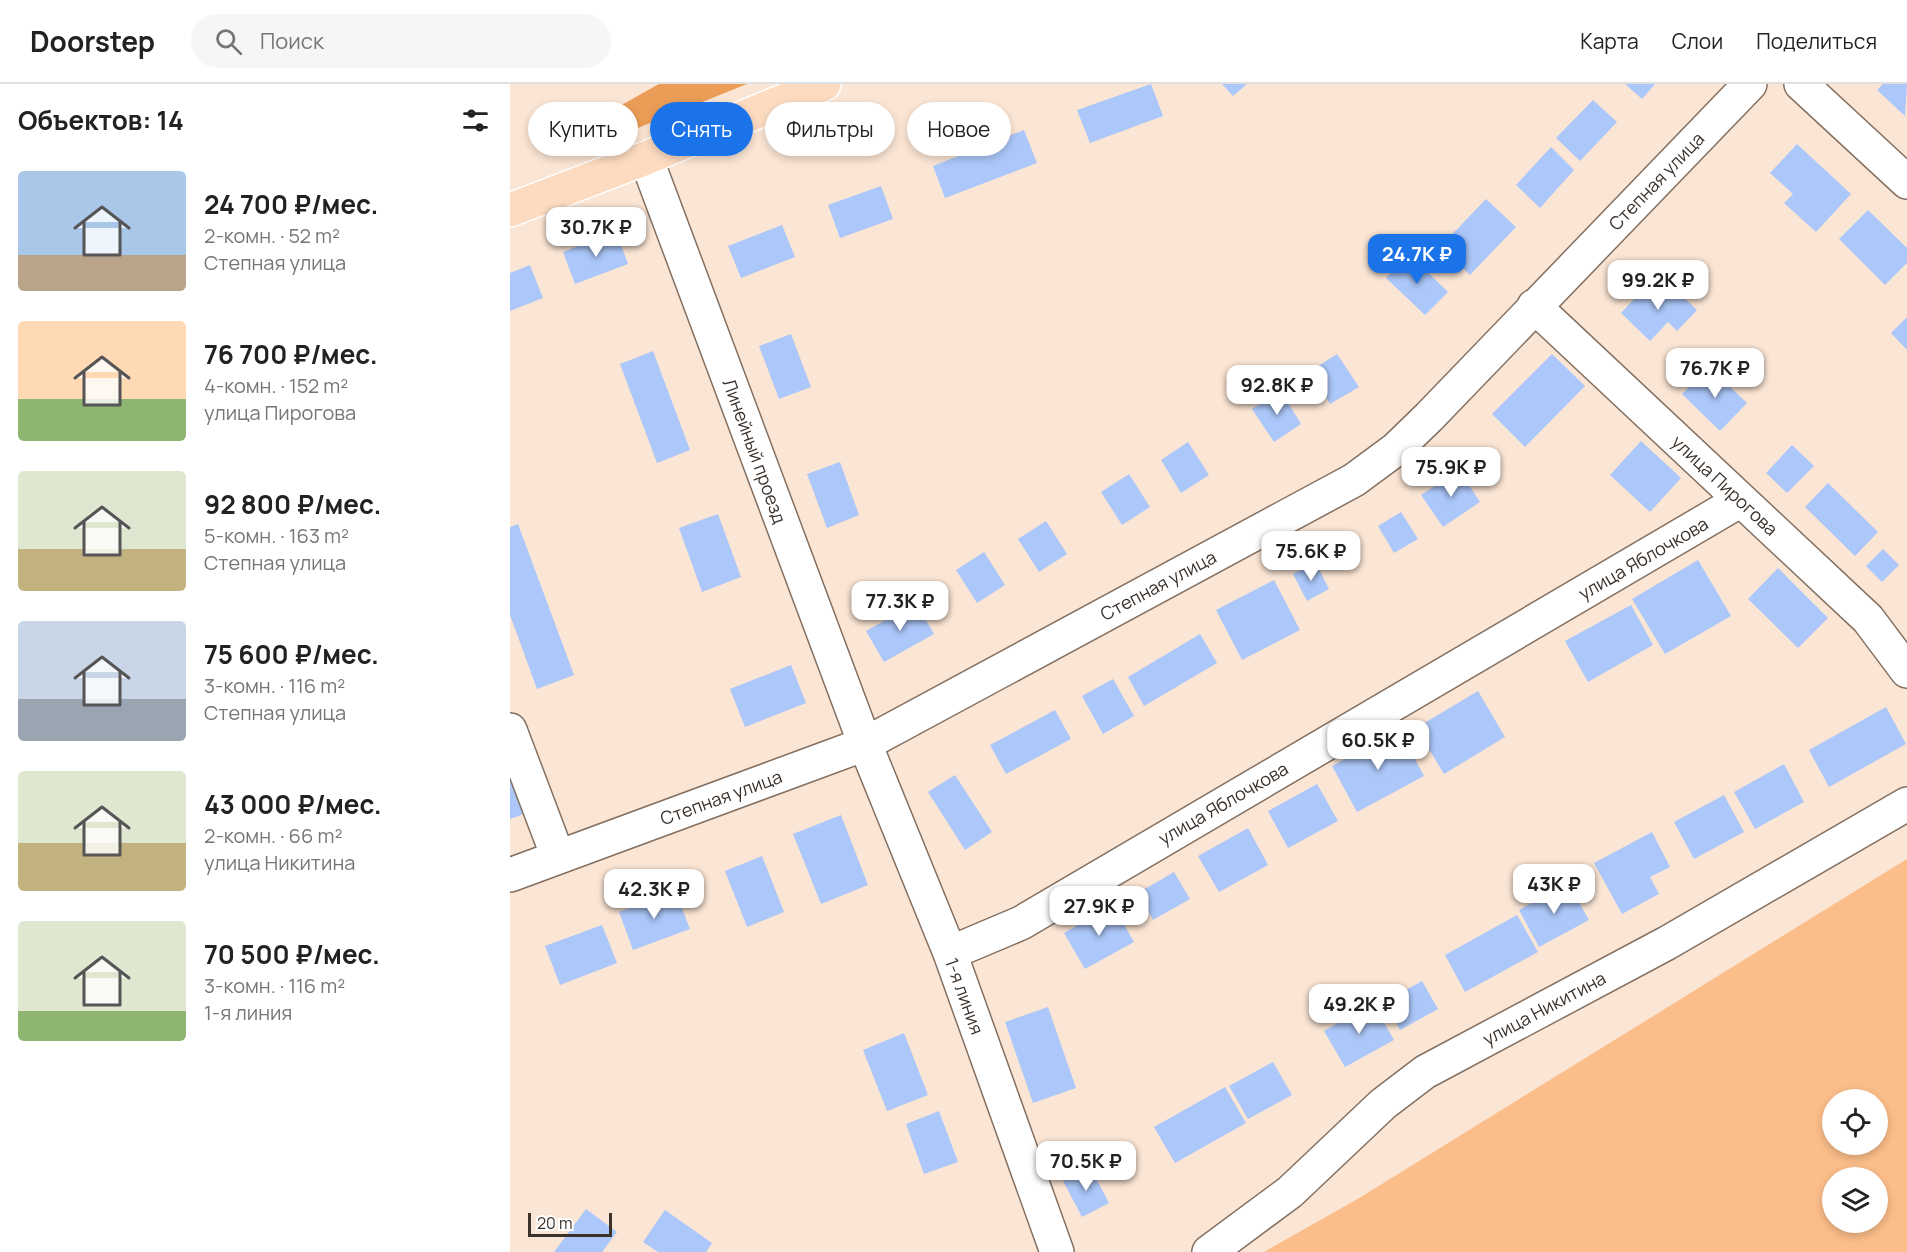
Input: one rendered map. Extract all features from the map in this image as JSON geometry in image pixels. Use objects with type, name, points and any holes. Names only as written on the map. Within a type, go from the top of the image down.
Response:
[{"type":"main road","points":[[510,210],[646,158],[824,84]]},
{"type":"street","name":"Степная улица","points":[[510,875],[865,744],[1354,480],[1396,449],[1430,417],[1534,306],[1750,84]]},
{"type":"street","points":[[1801,84],[1907,182]]},
{"type":"street","name":"Линейный проезд","points":[[646,158],[865,744]]},
{"type":"street","name":"улица Пирогова","points":[[1534,306],[1868,619],[1907,671]]},
{"type":"street","name":"улица Яблочкова","points":[[950,953],[1021,923],[1741,500]]},
{"type":"street","points":[[510,730],[558,857]]},
{"type":"street","name":"1-я линия","points":[[865,744],[950,953],[1057,1252]]},
{"type":"street","name":"улица Никитина","points":[[1209,1252],[1290,1192],[1383,1104],[1425,1072],[1667,943],[1907,804]]},
{"type":"shaded area","points":[[659,84],[747,84],[702,102],[650,102],[650,123],[638,128],[638,102],[627,102]]},
{"type":"shaded area","points":[[1907,859],[1907,1252],[1264,1252],[1361,1197]]},
{"type":"building","points":[[1151,84],[1163,116],[1090,143],[1077,110]]},
{"type":"building","points":[[1222,84],[1247,84],[1233,96]]},
{"type":"building","points":[[1625,84],[1655,84],[1642,99]]},
{"type":"building","points":[[1883,84],[1907,84],[1905,116],[1877,90]]},
{"type":"building","points":[[1593,100],[1617,122],[1580,161],[1556,138]]},
{"type":"building","points":[[1024,130],[1037,163],[945,198],[933,166],[958,156],[1011,156],[1011,135]]},
{"type":"building","points":[[1797,144],[1851,194],[1816,232],[1784,203],[1793,194],[1770,173]]},
{"type":"building","points":[[1551,147],[1574,170],[1540,208],[1516,185]]},
{"type":"building","points":[[881,186],[893,219],[840,238],[828,205]]},
{"type":"building","points":[[1486,199],[1516,227],[1470,275],[1440,247]]},
{"type":"building","points":[[1868,210],[1907,248],[1907,263],[1885,285],[1839,239]]},
{"type":"building","points":[[782,225],[795,257],[741,278],[728,246]]},
{"type":"building","points":[[616,231],[628,264],[575,284],[563,252]]},
{"type":"building","points":[[1409,254],[1448,292],[1425,315],[1386,278]]},
{"type":"building","points":[[530,265],[543,298],[510,311],[510,273]]},
{"type":"building","points":[[1653,279],[1673,299],[1679,293],[1697,310],[1677,331],[1668,322],[1650,341],[1621,313]]},
{"type":"building","points":[[1907,317],[1907,350],[1891,333]]},
{"type":"building","points":[[791,334],[811,387],[779,399],[759,346]]},
{"type":"building","points":[[653,351],[690,450],[657,463],[620,364]]},
{"type":"building","points":[[1337,354],[1359,387],[1330,404],[1310,371]]},
{"type":"building","points":[[1552,354],[1585,386],[1525,447],[1492,414]]},
{"type":"building","points":[[1709,367],[1747,403],[1720,431],[1682,394]]},
{"type":"building","points":[[1281,391],[1301,424],[1274,442],[1252,409]]},
{"type":"building","points":[[1641,441],[1681,478],[1650,512],[1610,475]]},
{"type":"building","points":[[1188,442],[1209,475],[1181,493],[1161,460]]},
{"type":"building","points":[[1792,445],[1814,466],[1787,493],[1766,473]]},
{"type":"building","points":[[840,462],[859,515],[827,528],[807,474]]},
{"type":"building","points":[[1459,470],[1480,502],[1443,527],[1421,495]]},
{"type":"building","points":[[1129,474],[1150,507],[1122,525],[1101,492]]},
{"type":"building","points":[[1828,483],[1878,532],[1855,556],[1805,507]]},
{"type":"building","points":[[1401,512],[1418,539],[1394,553],[1378,526]]},
{"type":"building","points":[[718,514],[741,577],[702,592],[679,528]]},
{"type":"building","points":[[1046,521],[1067,554],[1039,572],[1018,539]]},
{"type":"building","points":[[518,524],[574,675],[537,689],[510,615],[510,527]]},
{"type":"building","points":[[1883,549],[1899,565],[1882,582],[1866,566]]},
{"type":"building","points":[[984,552],[1005,585],[977,603],[956,570]]},
{"type":"building","points":[[1698,560],[1731,616],[1665,654],[1632,599]]},
{"type":"building","points":[[1315,562],[1329,589],[1307,601],[1293,574]]},
{"type":"building","points":[[1778,568],[1828,618],[1798,648],[1748,599]]},
{"type":"building","points":[[1274,580],[1300,630],[1242,660],[1216,610]]},
{"type":"building","points":[[916,603],[934,634],[884,662],[866,631]]},
{"type":"building","points":[[1631,605],[1653,645],[1588,682],[1565,641]]},
{"type":"building","points":[[1200,634],[1217,663],[1144,706],[1128,677]]},
{"type":"building","points":[[791,665],[806,703],[745,727],[730,689]]},
{"type":"building","points":[[1113,679],[1134,716],[1103,734],[1082,696]]},
{"type":"building","points":[[1478,691],[1505,737],[1444,774],[1416,728]]},
{"type":"building","points":[[1886,707],[1906,744],[1829,787],[1809,750]]},
{"type":"building","points":[[1055,710],[1071,739],[1006,774],[990,745]]},
{"type":"building","points":[[1399,730],[1424,776],[1357,812],[1332,766]]},
{"type":"building","points":[[1784,764],[1804,802],[1755,829],[1734,792]]},
{"type":"building","points":[[955,775],[992,832],[965,850],[928,792]]},
{"type":"building","points":[[510,777],[524,814],[510,819]]},
{"type":"building","points":[[1317,784],[1338,821],[1288,848],[1268,811]]},
{"type":"building","points":[[1724,795],[1744,832],[1694,859],[1674,822]]},
{"type":"building","points":[[841,815],[868,885],[821,904],[793,834]]},
{"type":"building","points":[[1248,828],[1268,865],[1219,892],[1198,856]]},
{"type":"building","points":[[1652,832],[1670,867],[1650,877],[1659,894],[1622,914],[1594,863]]},
{"type":"building","points":[[762,856],[784,912],[747,927],[725,871]]},
{"type":"building","points":[[1174,872],[1190,899],[1153,920],[1138,893]]},
{"type":"building","points":[[1568,883],[1589,920],[1539,947],[1519,910]]},
{"type":"building","points":[[675,890],[690,929],[633,950],[619,912]]},
{"type":"building","points":[[1113,905],[1134,942],[1085,969],[1064,933]]},
{"type":"building","points":[[1517,915],[1538,952],[1465,992],[1445,955]]},
{"type":"building","points":[[602,925],[617,963],[560,985],[545,946]]},
{"type":"building","points":[[1422,981],[1438,1009],[1400,1030],[1384,1002]]},
{"type":"building","points":[[1373,1003],[1394,1040],[1345,1067],[1324,1031]]},
{"type":"building","points":[[1048,1007],[1076,1088],[1033,1103],[1005,1022]]},
{"type":"building","points":[[904,1033],[928,1095],[887,1111],[863,1050]]},
{"type":"building","points":[[1273,1062],[1292,1095],[1248,1119],[1229,1086]]},
{"type":"building","points":[[1225,1087],[1246,1123],[1175,1163],[1154,1127]]},
{"type":"building","points":[[939,1111],[958,1162],[924,1174],[906,1124]]},
{"type":"building","points":[[1090,1167],[1109,1203],[1082,1217],[1063,1181]]},
{"type":"building","points":[[586,1209],[617,1232],[602,1252],[554,1252]]},
{"type":"building","points":[[665,1210],[712,1243],[706,1252],[658,1252],[643,1242]]}]
